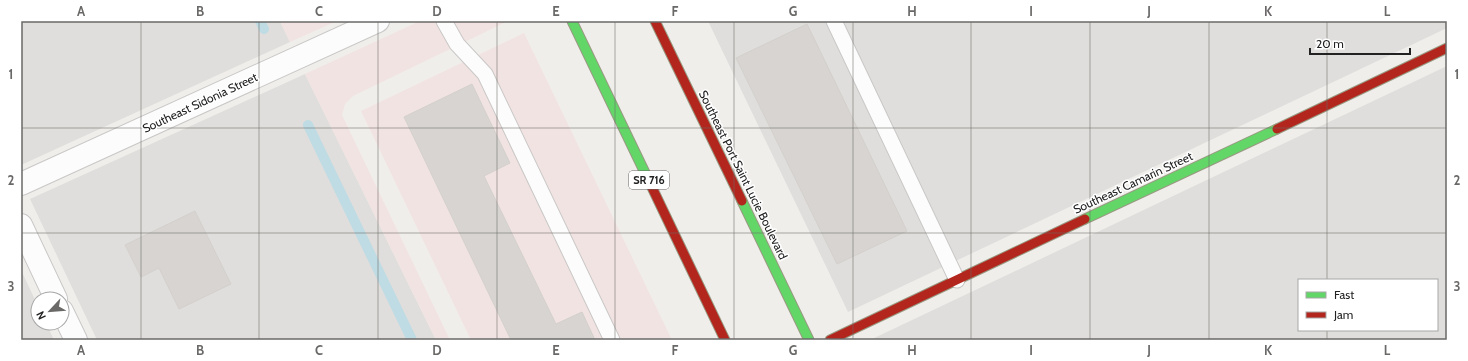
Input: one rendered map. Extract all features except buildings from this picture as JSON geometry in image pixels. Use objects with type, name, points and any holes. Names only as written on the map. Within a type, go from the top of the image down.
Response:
[{"type":"main road","name":"SR 716","points":[[572,21],[726,340]]},
{"type":"main road","name":"Southeast Port Saint Lucie Boulevard","points":[[655,21],[809,340]]},
{"type":"main road","name":"Southeast Camarin Street","points":[[830,340],[1447,48]]},
{"type":"street","name":"Southeast Sidonia Street","points":[[21,184],[372,22]]},
{"type":"street","points":[[21,225],[52,291]]},
{"type":"street","points":[[70,328],[76,340]]},
{"type":"lane","points":[[444,21],[457,44],[485,74],[612,340]]},
{"type":"lane","points":[[834,21],[957,280]]},
{"type":"shaded area","points":[[21,21],[280,21],[290,42],[21,165]]},
{"type":"shaded area","points":[[280,21],[337,21],[290,42]]},
{"type":"shaded area","points":[[420,21],[508,21],[353,96],[345,104],[342,115],[450,340],[436,340],[305,74]]},
{"type":"shaded area","points":[[708,21],[1447,21],[1447,28],[848,312]]},
{"type":"shaded area","points":[[524,33],[672,340],[471,340],[361,111]]},
{"type":"shaded area","points":[[1447,66],[1447,340],[870,340]]},
{"type":"shaded area","points":[[305,74],[436,340],[97,340],[30,199]]},
{"type":"shaded area","points":[[21,270],[31,291],[30,331],[50,331],[54,340],[21,340]]},
{"type":"waterway","points":[[260,21],[264,29]]},
{"type":"waterway","points":[[308,125],[412,340]]},
{"type":"traffic: fast","points":[[572,21],[647,177]]},
{"type":"traffic: fast","points":[[1085,219],[1277,129]]},
{"type":"traffic: fast","points":[[742,201],[809,340]]},
{"type":"traffic: jam","points":[[655,21],[742,201]]},
{"type":"traffic: jam","points":[[1277,129],[1447,48]]},
{"type":"traffic: jam","points":[[647,177],[725,340]]},
{"type":"traffic: jam","points":[[830,340],[1085,219]]}]
